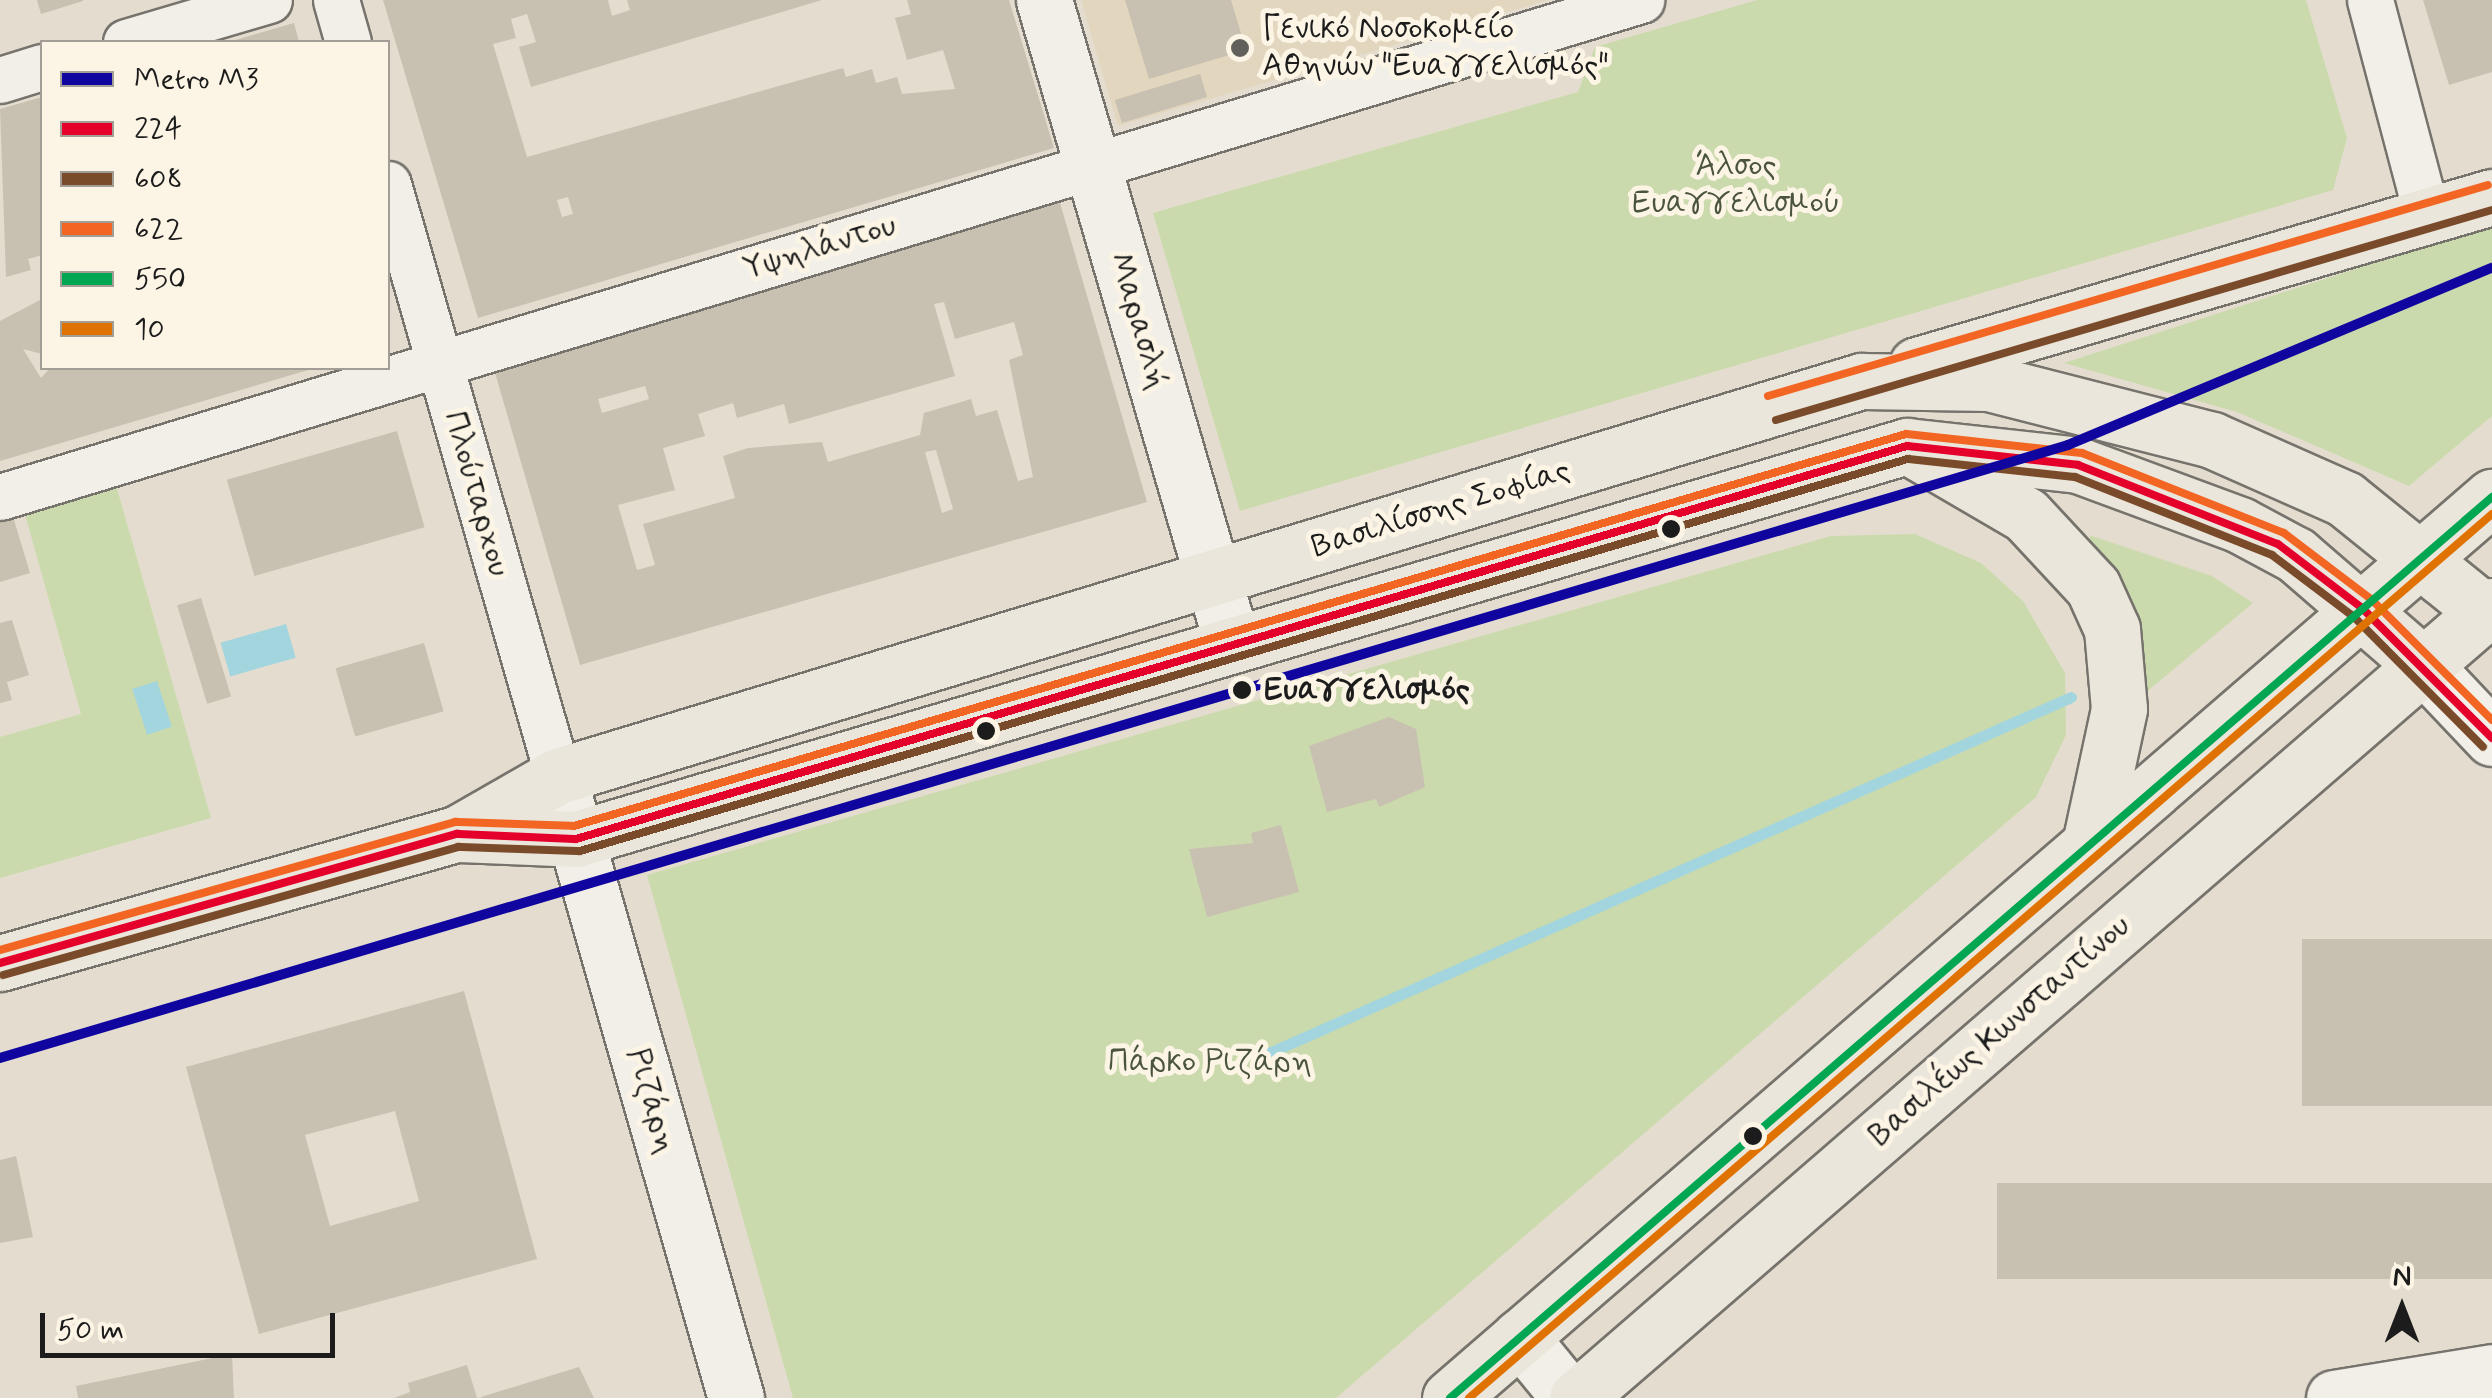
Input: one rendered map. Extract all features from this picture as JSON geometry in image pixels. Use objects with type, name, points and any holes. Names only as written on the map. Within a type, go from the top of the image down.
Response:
[{"type":"main road","points":[[1861,381],[2492,197]]},
{"type":"main road","name":"Βασιλίσσης Σοφίας","points":[[0,964],[457,834],[1232,642],[1906,446],[2078,465],[2278,544],[2362,608],[2424,666],[2490,613],[2345,499],[2212,440],[2006,386],[1861,381],[1212,578],[567,806]]},
{"type":"main road","points":[[1906,446],[2026,515],[2093,588],[2112,630],[2119,685],[2090,844]]},
{"type":"main road","points":[[1450,1398],[2492,496]]},
{"type":"main road","name":"Βασιλέως Κωνσταντίνου","points":[[1573,1398],[2424,666]]},
{"type":"street","points":[[133,40],[269,0]]},
{"type":"street","points":[[336,0],[347,40]]},
{"type":"street","name":"Μαρασλή","points":[[1044,0],[1232,642]]},
{"type":"street","name":"Υψηλάντου","points":[[0,497],[1641,0]]},
{"type":"street","points":[[2370,0],[2427,216]]},
{"type":"street","points":[[0,80],[40,69]]},
{"type":"street","name":"Πλούταρχου","points":[[390,191],[567,806]]},
{"type":"street","points":[[2424,666],[2492,738]]},
{"type":"street","name":"Ριζάρη","points":[[567,806],[736,1398]]},
{"type":"street","points":[[1520,1337],[1573,1398]]},
{"type":"street","points":[[2334,1398],[2492,1372]]},
{"type":"shaded area","name":"Γενικό Νοσοκομείο Αθηνών \"Ευαγγελισμός\"","points":[[1081,0],[1548,0],[1118,126]]},
{"type":"green space","name":"Άλσος Ευαγγελισμού","points":[[1757,0],[2306,0],[2347,138],[2333,190],[1240,511],[1153,213],[1578,92],[1595,47]]},
{"type":"green space","points":[[2492,225],[2492,416],[2409,486],[2237,412],[2064,363]]},
{"type":"green space","points":[[116,485],[211,818],[0,878],[0,737],[81,714],[24,511]]},
{"type":"green space","name":"Πάρκο Ριζάρη","points":[[1915,534],[1981,563],[2023,601],[2065,673],[2066,735],[2036,797],[1336,1398],[793,1398],[647,875],[1831,536]]},
{"type":"green space","points":[[2089,535],[2212,576],[2253,603],[2144,694]]},
{"type":"water","points":[[286,624],[296,658],[230,676],[221,643]]},
{"type":"water","points":[[157,681],[172,727],[147,735],[132,689]]},
{"type":"building","points":[[37,0],[83,0],[83,1],[41,14]]},
{"type":"building","points":[[383,0],[608,0],[612,16],[630,10],[627,0],[822,0],[531,87],[519,47],[536,42],[527,14],[511,19],[516,38],[493,44],[527,157],[843,68],[846,77],[872,69],[876,83],[897,77],[902,94],[955,89],[943,50],[907,60],[895,18],[911,14],[907,0],[1009,0],[1054,148],[478,318]],"holes":[[[568,197],[573,214],[562,217],[557,200]]]},
{"type":"building","points":[[1125,0],[1231,0],[1246,50],[1149,79]]},
{"type":"building","points":[[2423,0],[2492,0],[2492,72],[2449,85]]},
{"type":"building","points":[[294,23],[298,40],[235,40]]},
{"type":"building","points":[[1200,74],[1207,97],[1122,123],[1115,100]]},
{"type":"building","points":[[40,98],[40,256],[28,259],[31,270],[6,277],[0,109]]},
{"type":"building","points":[[1058,196],[1147,502],[580,665],[491,359]],"holes":[[[944,302],[955,339],[1014,322],[1023,355],[1009,360],[1033,477],[1018,481],[997,410],[976,416],[971,399],[924,413],[920,435],[828,462],[822,442],[748,448],[723,456],[735,498],[643,524],[655,565],[637,570],[618,505],[675,490],[663,448],[705,436],[698,414],[733,403],[737,418],[784,404],[789,424],[955,376],[934,304]],[[645,386],[649,399],[602,413],[598,399]],[[936,450],[953,509],[942,513],[925,452]]]},
{"type":"building","points":[[40,300],[40,353],[23,349],[41,378],[48,370],[308,370],[0,461],[0,321]]},
{"type":"building","points":[[397,431],[425,527],[254,576],[227,480]]},
{"type":"building","points":[[11,510],[30,573],[0,582],[0,513]]},
{"type":"building","points":[[201,598],[231,696],[207,704],[177,605]]},
{"type":"building","points":[[12,620],[29,675],[7,682],[12,700],[0,703],[0,623]]},
{"type":"building","points":[[424,643],[444,711],[355,737],[336,668]]},
{"type":"building","points":[[1389,717],[1416,729],[1425,787],[1379,807],[1376,799],[1327,812],[1309,746]]},
{"type":"building","points":[[1281,825],[1299,892],[1207,917],[1189,849],[1253,843],[1251,833]]},
{"type":"building","points":[[2302,939],[2492,939],[2492,1106],[2302,1106]]},
{"type":"building","points":[[464,991],[537,1259],[259,1334],[186,1067]],"holes":[[[395,1111],[419,1201],[330,1226],[305,1135]]]},
{"type":"building","points":[[16,1156],[33,1237],[0,1243],[0,1160]]},
{"type":"building","points":[[1997,1183],[2492,1183],[2492,1279],[1997,1279]]},
{"type":"building","points":[[232,1354],[234,1398],[78,1398],[76,1386]]},
{"type":"building","points":[[467,1365],[477,1398],[394,1398],[410,1392],[408,1383]]},
{"type":"building","points":[[579,1367],[594,1398],[481,1398],[481,1397]]},
{"type":"waterway","points":[[1262,1056],[2071,697]]},
{"type":"metro line","name":"Μ3","points":[[0,1058],[2068,445],[2492,268]]},
{"type":"transit line","name":"622","points":[[1768,396],[2488,185]]},
{"type":"transit line","name":"608","points":[[1776,420],[2492,210]]},
{"type":"transit line","name":"622","points":[[0,950],[455,822],[574,826],[1906,434],[2082,453],[2284,533],[2371,599],[2492,720]]},
{"type":"transit line","name":"224","points":[[0,963],[457,834],[576,839],[1907,446],[2078,465],[2278,544],[2362,608],[2492,738]]},
{"type":"transit line","name":"608","points":[[3,975],[458,847],[580,851],[1908,459],[2075,477],[2272,555],[2354,617],[2483,747]]},
{"type":"transit line","name":"550","points":[[1450,1398],[2492,497]]},
{"type":"transit line","name":"10","points":[[1469,1398],[2492,514]]},
{"type":"place","name":"Γενικό Νοσοκομείο Αθηνών \"Ευαγγελισμός\"","points":[[1240,48]]},
{"type":"place","name":"Ευαγγελισμός","points":[[1242,690]]}]
